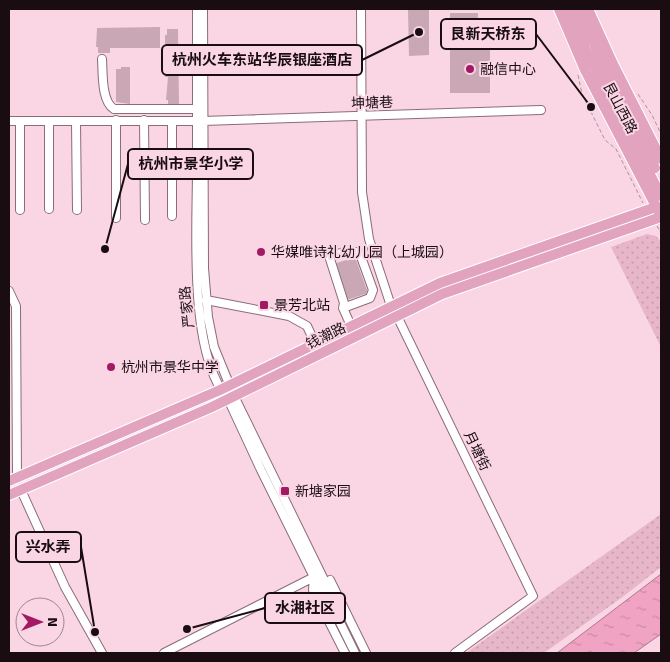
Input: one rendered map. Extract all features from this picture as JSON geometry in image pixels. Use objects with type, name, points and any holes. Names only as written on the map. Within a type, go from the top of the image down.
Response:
[{"type":"main road","name":"艮山西路","points":[[559,9],[585,70],[651,208],[658,218]]},
{"type":"main road","name":"艮山西路","points":[[570,9],[589,56],[659,181]]},
{"type":"main road","name":"艮山西路","points":[[578,9],[659,181],[661,196]]},
{"type":"main road","name":"艮山西路","points":[[590,10],[613,64],[661,159]]},
{"type":"main road","name":"钱潮路","points":[[13,479],[225,388],[440,283],[651,208]]},
{"type":"main road","name":"钱潮路","points":[[9,495],[231,398],[452,290],[658,218]]},
{"type":"street","name":"严家路","points":[[197,9],[197,109],[200,121],[206,300],[214,347],[225,388]]},
{"type":"street","name":"严家路","points":[[203,9],[198,294],[200,321],[207,357],[231,398],[315,562],[329,590],[330,602]]},
{"type":"street","points":[[361,9],[362,192],[369,239],[391,306]]},
{"type":"street","points":[[102,59],[103,88],[110,107],[114,109],[197,109]]},
{"type":"street","name":"坤塘巷","points":[[9,121],[200,121],[541,110]]},
{"type":"street","points":[[116,120],[116,218]]},
{"type":"street","points":[[144,120],[145,220]]},
{"type":"street","points":[[172,120],[172,216]]},
{"type":"street","points":[[20,121],[20,210]]},
{"type":"street","points":[[49,121],[49,209]]},
{"type":"street","points":[[76,122],[76,210]]},
{"type":"street","points":[[343,308],[370,298],[372,294],[373,290],[360,254],[357,252],[332,254],[330,259],[344,303],[343,308],[351,326]]},
{"type":"street","points":[[9,290],[16,306],[12,362],[13,479]]},
{"type":"street","points":[[206,300],[289,316],[307,326],[315,343]]},
{"type":"street","name":"月塘街","points":[[397,316],[534,596],[455,653]]},
{"type":"street","name":"严家路","points":[[231,398],[261,470],[314,578],[330,602],[355,653]]},
{"type":"street","points":[[21,490],[65,587],[102,653]]},
{"type":"street","name":"严家路","points":[[315,562],[324,569],[366,653]]},
{"type":"street","name":"严家路","points":[[314,578],[313,590],[346,653]]},
{"type":"street","points":[[164,653],[314,578]]},
{"type":"path","points":[[577,71],[582,94],[604,140],[616,149],[651,208]]},
{"type":"path","points":[[658,218],[661,233]]},
{"type":"shaded area","points":[[647,234],[656,236],[661,242],[661,347],[611,247]]},
{"type":"shaded area","points":[[661,514],[661,567],[624,596],[544,653],[466,653]]},
{"type":"water","points":[[661,574],[661,634],[634,653],[557,653]]},
{"type":"building","points":[[408,9],[429,9],[429,55],[409,56]]},
{"type":"building","name":"融信中心","points":[[450,13],[478,13],[477,44],[490,44],[490,93],[450,93]]},
{"type":"building","points":[[160,27],[160,48],[110,48],[110,53],[98,53],[98,47],[96,47],[97,28]]},
{"type":"building","points":[[167,29],[178,29],[179,107],[168,107],[168,100],[166,100],[168,77],[165,77],[167,47],[165,47],[165,35],[167,35]]},
{"type":"building","points":[[121,67],[130,67],[130,104],[116,102],[116,69],[121,69]]},
{"type":"building","points":[[355,257],[368,293],[347,300],[334,264]]},
{"type":"place","name":"杭州火车东站华辰银座酒店","points":[[419,32]]},
{"type":"place","name":"融信中心","points":[[470,69]]},
{"type":"place","name":"艮新天桥东","points":[[591,107]]},
{"type":"place","name":"杭州市景华小学","points":[[105,249]]},
{"type":"place","name":"华媒唯诗礼幼儿园（上城园）","points":[[261,252]]},
{"type":"place","name":"景芳北站","points":[[264,305]]},
{"type":"place","name":"杭州市景华中学","points":[[111,367]]},
{"type":"place","name":"新塘家园","points":[[285,491]]},
{"type":"place","name":"水湘社区","points":[[187,629]]},
{"type":"place","name":"兴水弄","points":[[95,632]]}]
